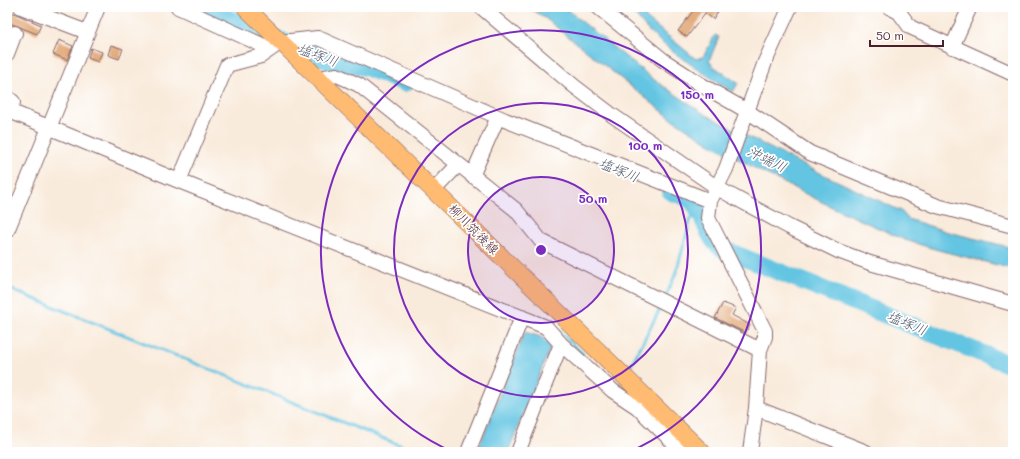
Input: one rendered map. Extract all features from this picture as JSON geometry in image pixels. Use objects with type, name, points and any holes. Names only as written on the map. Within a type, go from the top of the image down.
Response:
[{"type":"main road","name":"柳川筑後線","points":[[244,9],[276,45],[319,78],[702,452]]},
{"type":"street","points":[[21,7],[87,32]]},
{"type":"street","points":[[7,230],[98,7]]},
{"type":"street","points":[[178,7],[276,45]]},
{"type":"street","points":[[481,7],[593,100],[717,188],[789,227],[838,251],[877,265],[1013,304]]},
{"type":"street","points":[[598,7],[663,60],[700,84],[745,117],[810,153],[938,206],[1013,226]]},
{"type":"street","points":[[750,452],[756,408],[760,350],[765,337],[764,326],[736,276],[708,218],[710,201],[726,169],[764,62],[790,7]]},
{"type":"street","points":[[890,7],[899,12],[910,27],[1013,74]]},
{"type":"street","points":[[952,47],[970,7]]},
{"type":"street","points":[[7,54],[15,33]]},
{"type":"street","points":[[179,181],[226,65],[261,56],[276,45],[318,38],[498,117],[710,201]]},
{"type":"street","points":[[319,78],[337,76],[359,85],[516,210],[541,241],[760,350]]},
{"type":"street","points":[[7,97],[13,102],[9,111],[179,181],[546,327],[561,344],[613,391],[637,407],[683,452]]},
{"type":"street","points":[[472,176],[498,117]]},
{"type":"street","points":[[434,190],[458,165]]},
{"type":"street","points":[[468,452],[522,317]]},
{"type":"street","points":[[518,452],[561,344]]},
{"type":"street","points":[[756,408],[866,452]]},
{"type":"water","points":[[189,7],[218,7],[241,20],[243,32]]},
{"type":"water","name":"沖端川","points":[[528,7],[564,7],[653,79],[703,113],[799,163],[901,211],[908,219],[948,232],[1013,248],[1013,269],[905,240],[836,209],[764,173],[711,144],[672,119],[545,18]]},
{"type":"water","points":[[632,7],[642,7],[646,18],[696,59],[703,57],[715,35],[719,37],[709,61],[713,66],[738,83],[733,92],[660,42],[637,18]]},
{"type":"water","points":[[525,332],[541,337],[551,346],[508,452],[477,452]]},
{"type":"building","points":[[696,7],[721,7],[713,19],[705,13],[687,37],[678,31]]},
{"type":"building","points":[[7,10],[41,25],[37,34],[7,22]]},
{"type":"building","points":[[59,40],[73,46],[67,60],[53,54]]},
{"type":"building","points":[[111,45],[123,49],[119,59],[108,55]]},
{"type":"building","points":[[91,48],[102,52],[98,62],[88,58]]},
{"type":"building","points":[[723,303],[736,308],[732,315],[750,325],[746,333],[715,318]]},
{"type":"waterway","name":"塩塚川","points":[[201,7],[335,63],[366,67],[405,83]]},
{"type":"waterway","name":"塩塚川","points":[[671,192],[685,196],[692,201],[697,207],[714,241],[725,250],[1013,366]]},
{"type":"waterway","points":[[665,298],[676,273],[695,204]]},
{"type":"waterway","points":[[7,288],[417,452]]},
{"type":"waterway","points":[[627,373],[662,305]]},
{"type":"waterway","points":[[557,329],[583,354]]}]
